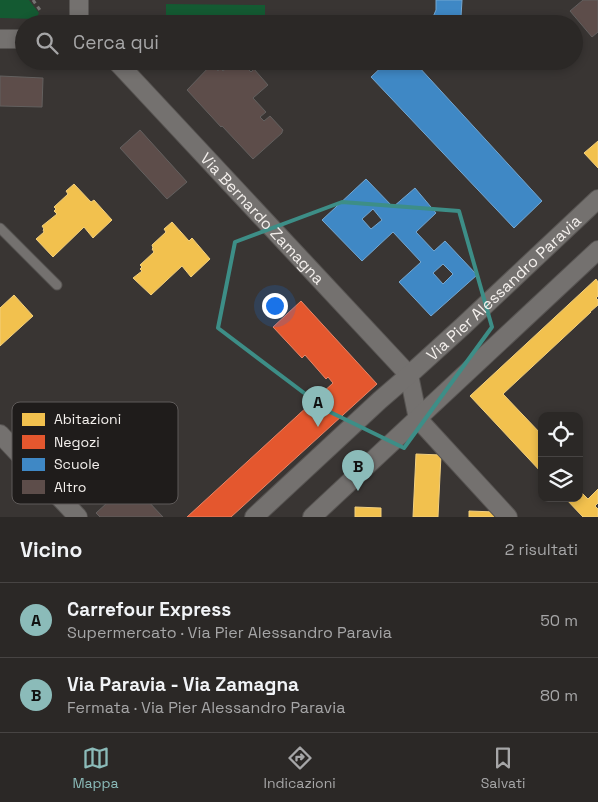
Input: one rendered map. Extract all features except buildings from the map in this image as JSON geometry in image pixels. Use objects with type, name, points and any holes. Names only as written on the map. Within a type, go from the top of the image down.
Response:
[{"type":"street","points":[[79,0],[79,15]]},
{"type":"street","points":[[0,39],[15,39]]},
{"type":"street","name":"Via Bernardo Zamagna","points":[[124,70],[409,376]]},
{"type":"street","name":"Via Pier Alessandro Paravia","points":[[254,517],[380,400],[409,376],[598,199]]},
{"type":"street","points":[[312,517],[598,250]]},
{"type":"street","points":[[409,376],[418,419],[508,517]]},
{"type":"street","points":[[0,434],[12,447]]},
{"type":"street","points":[[66,504],[78,517]]},
{"type":"lane","points":[[0,228],[56,285]]},
{"type":"path","points":[[33,0],[42,13]]},
{"type":"highlighted area","points":[[342,202],[459,211],[492,327],[404,448],[328,411],[218,328],[235,242]]},
{"type":"green space","points":[[0,0],[29,0],[39,13],[38,15],[15,15],[15,18],[0,18]]},
{"type":"green space","points":[[166,4],[265,5],[265,15],[166,15]]},
{"type":"place","name":"Carrefour Express","points":[[318,427]]},
{"type":"place","name":"Via Paravia - Via Zamagna","points":[[358,491]]}]
